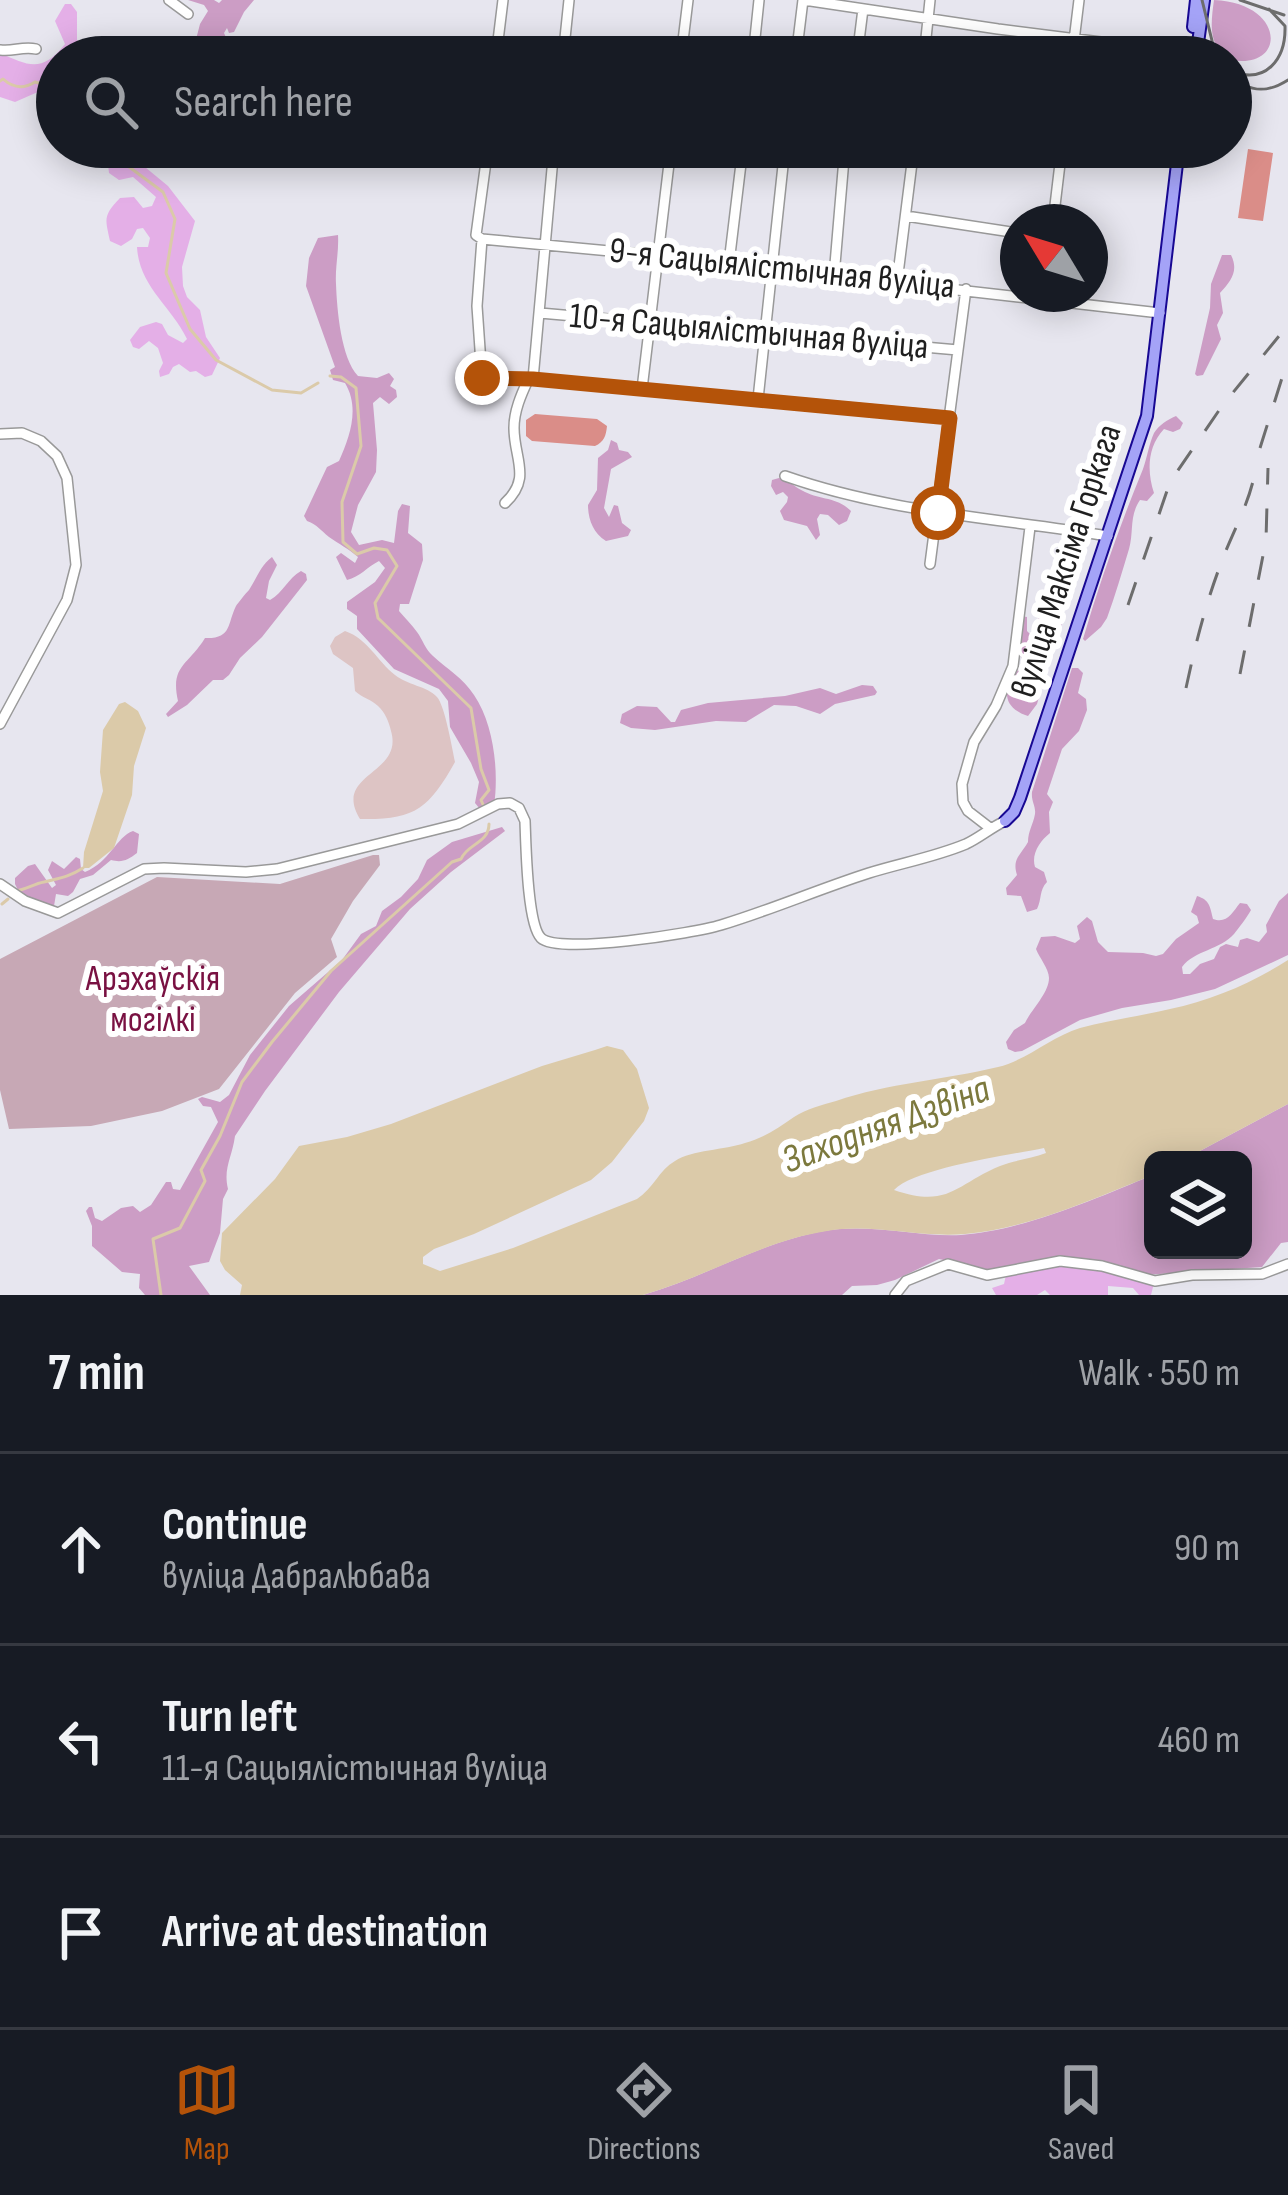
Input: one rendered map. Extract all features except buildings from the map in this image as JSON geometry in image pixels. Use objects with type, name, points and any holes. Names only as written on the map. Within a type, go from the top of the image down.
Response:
[{"type":"main road","points":[[1195,36],[1200,0]]},
{"type":"main road","name":"вуліца Максіма Горкага","points":[[1005,821],[1020,798],[1147,416],[1180,168]]},
{"type":"street","points":[[169,0],[188,14]]},
{"type":"street","points":[[498,36],[502,0]]},
{"type":"street","points":[[565,36],[569,0]]},
{"type":"street","points":[[684,36],[688,0]]},
{"type":"street","points":[[755,36],[759,0]]},
{"type":"street","points":[[799,36],[804,0],[1060,36]]},
{"type":"street","points":[[926,36],[930,0]]},
{"type":"street","points":[[1075,36],[1079,0]]},
{"type":"street","points":[[859,36],[863,9]]},
{"type":"street","points":[[0,50],[36,49]]},
{"type":"street","points":[[486,168],[477,306],[482,378],[950,418]]},
{"type":"street","points":[[505,503],[518,488],[521,472],[514,427],[519,398],[531,380],[552,168]]},
{"type":"street","points":[[642,389],[669,168]]},
{"type":"street","points":[[729,262],[740,168]]},
{"type":"street","points":[[758,399],[782,168]]},
{"type":"street","points":[[834,276],[843,168]]},
{"type":"street","points":[[897,282],[912,168]]},
{"type":"street","points":[[1055,204],[1060,168]]},
{"type":"street","points":[[906,216],[1000,230]]},
{"type":"street","name":"9-я Сацыялістычная вуліца","points":[[479,237],[1000,292]]},
{"type":"street","points":[[929,564],[966,289]]},
{"type":"street","name":"9-я Сацыялістычная вуліца","points":[[1108,305],[1160,313]]},
{"type":"street","name":"10-я Сацыялістычная вуліца","points":[[540,314],[958,350]]},
{"type":"street","points":[[0,434],[22,433],[57,457],[67,478],[76,565],[67,600],[0,724]]},
{"type":"street","points":[[785,476],[848,496],[938,513],[1108,536]]},
{"type":"street","points":[[990,828],[968,811],[962,784],[974,742],[1013,666],[1030,527]]},
{"type":"street","points":[[0,884],[25,901],[58,913],[144,869],[246,872],[277,868],[458,824],[510,803],[519,808],[524,821],[537,934],[545,943],[587,944],[716,927],[969,843],[1005,821]]},
{"type":"street","points":[[895,1295],[906,1281],[948,1264],[987,1275],[1060,1261],[1102,1266],[1155,1281],[1262,1274],[1288,1264]]},
{"type":"shaded area","points":[[188,0],[254,0],[234,32],[227,28],[225,36],[197,36],[208,11]]},
{"type":"shaded area","points":[[1214,0],[1255,12],[1271,35],[1269,46],[1252,59],[1252,36],[1213,36]]},
{"type":"shaded area","points":[[65,4],[71,4],[77,12],[77,36],[62,36],[55,21]]},
{"type":"shaded area","points":[[0,53],[35,64],[36,93],[15,102],[0,97]]},
{"type":"shaded area","points":[[1252,150],[1273,153],[1263,221],[1238,218],[1245,168],[1252,168]]},
{"type":"shaded area","points":[[108,168],[146,168],[168,186],[195,221],[182,267],[183,286],[200,310],[206,337],[220,358],[212,375],[190,372],[179,364],[160,377],[163,363],[158,348],[149,341],[139,349],[133,347],[130,340],[140,327],[156,322],[168,335],[183,343],[187,339],[143,273],[137,247],[148,247],[150,238],[143,228],[121,246],[110,241],[107,218],[120,198],[134,197],[143,208],[152,206],[156,197],[133,177],[119,180]]},
{"type":"shaded area","points":[[338,235],[337,307],[348,358],[358,376],[377,378],[389,373],[397,397],[389,404],[380,397],[373,403],[376,472],[358,505],[351,532],[359,545],[382,540],[394,543],[398,511],[402,504],[410,506],[408,533],[422,544],[423,560],[409,604],[400,604],[399,611],[430,653],[465,684],[481,707],[493,749],[494,806],[480,809],[475,803],[479,782],[450,727],[448,701],[439,689],[394,669],[357,629],[357,616],[347,609],[347,602],[375,582],[385,568],[379,561],[347,580],[336,557],[341,553],[355,563],[358,557],[304,516],[327,467],[339,461],[352,422],[350,393],[345,383],[333,380],[330,370],[335,367],[306,286],[309,258],[318,238]]},
{"type":"shaded area","points":[[1222,255],[1231,255],[1234,271],[1220,293],[1223,313],[1217,325],[1221,339],[1203,375],[1197,376],[1211,284]]},
{"type":"shaded area","points":[[535,414],[597,419],[607,426],[606,433],[595,446],[532,441],[526,436],[526,420]]},
{"type":"shaded area","points":[[1176,416],[1183,423],[1180,429],[1164,429],[1152,452],[1154,493],[1137,506],[1107,618],[1085,641],[1152,437]]},
{"type":"shaded area","points":[[611,440],[632,457],[611,469],[604,508],[609,517],[614,505],[618,506],[622,523],[631,530],[628,536],[606,541],[592,525],[588,505],[597,490],[598,458]]},
{"type":"shaded area","points":[[779,478],[846,506],[851,511],[847,521],[839,525],[820,514],[816,540],[807,526],[784,520],[780,511],[788,497],[783,492],[776,495],[771,486]]},
{"type":"shaded area","points":[[272,557],[277,565],[266,598],[275,597],[301,571],[307,580],[229,675],[213,680],[168,717],[178,701],[176,680],[182,666],[205,638],[224,633],[236,606]]},
{"type":"shaded area","points":[[1058,597],[1063,602],[1062,624],[1048,645],[1042,687],[1028,716],[1012,706],[1007,694],[1022,666],[1021,616],[1027,617],[1031,635],[1039,613],[1048,613]]},
{"type":"shaded area","points":[[345,631],[360,639],[395,675],[433,693],[443,709],[455,762],[427,801],[407,814],[360,819],[354,804],[355,792],[388,757],[392,746],[385,714],[355,691],[353,668],[333,654],[330,646]]},
{"type":"shaded area","points":[[1072,668],[1083,673],[1078,693],[1086,699],[1087,710],[1079,731],[1062,749],[1047,794],[1053,802],[1050,833],[1037,848],[1034,862],[1047,882],[1037,909],[1027,912],[1021,896],[1007,895],[1006,888],[1017,875],[1016,861],[1028,842],[1035,814],[1032,792]]},
{"type":"shaded area","points":[[873,686],[877,692],[835,704],[820,714],[774,705],[746,722],[716,721],[655,730],[620,723],[622,714],[637,706],[657,707],[675,722],[681,710],[708,703],[820,688],[836,694]]},
{"type":"shaded area","points":[[502,827],[505,831],[410,909],[339,992],[235,1136],[220,1233],[209,1262],[189,1266],[210,1295],[145,1295],[139,1288],[140,1274],[122,1272],[92,1246],[89,1207],[102,1221],[121,1208],[133,1206],[140,1212],[151,1205],[166,1182],[180,1190],[218,1122],[211,1107],[198,1099],[220,1102],[229,1095],[250,1055],[289,1006],[342,960],[361,934],[376,926],[382,911],[418,879],[427,860],[452,842]]},
{"type":"shaded area","points":[[133,831],[139,834],[137,853],[125,860],[111,860],[80,879],[68,896],[56,894],[54,906],[21,896],[15,878],[28,866],[35,864],[52,888],[56,885],[48,870],[52,861],[64,869],[76,857],[85,872]]},
{"type":"shaded area","points":[[1288,893],[1288,955],[1215,989],[1080,1020],[1022,1051],[1008,1049],[1006,1042],[1025,1023],[1048,984],[1036,949],[1041,937],[1075,943],[1080,939],[1077,926],[1087,917],[1108,952],[1156,956],[1199,923],[1191,912],[1197,896],[1218,920],[1229,917],[1240,903],[1247,904],[1251,910],[1234,934],[1182,967],[1183,974],[1190,974],[1214,959],[1226,944],[1238,947],[1247,938],[1259,942],[1279,901]]},
{"type":"shaded area","points":[[1288,1104],[1288,1242],[1281,1243],[1262,1267],[1144,1275],[1103,1261],[1061,1257],[993,1271],[939,1259],[895,1280],[852,1286],[842,1295],[643,1295],[801,1236],[859,1229],[944,1235],[984,1232],[1059,1212],[1144,1179],[1144,1259],[1252,1259],[1252,1151],[1200,1151]]},
{"type":"shaded area","points":[[1060,1264],[1154,1283],[1151,1295],[1108,1286],[1108,1295],[1050,1295],[1045,1290],[1037,1295],[996,1295],[992,1288],[1004,1284],[1006,1275]]},
{"type":"green space","name":"Арэхаўскія могілкі","points":[[379,855],[380,865],[331,939],[337,957],[295,993],[219,1089],[162,1111],[91,1126],[9,1129],[0,1090],[0,959],[157,877],[280,884]]},
{"type":"water","points":[[125,702],[138,711],[146,728],[134,766],[132,795],[114,848],[83,868],[103,791],[103,730]]},
{"type":"water","name":"Заходняя Дзвіна","points":[[1288,960],[1288,1104],[1200,1151],[1144,1151],[1144,1179],[1036,1220],[965,1234],[827,1231],[780,1243],[643,1295],[240,1295],[242,1285],[220,1261],[222,1233],[275,1179],[299,1146],[391,1124],[607,1046],[623,1050],[637,1069],[649,1108],[612,1162],[591,1180],[434,1249],[423,1257],[423,1264],[440,1271],[637,1199],[675,1161],[752,1141],[814,1108],[876,1090],[998,1067],[1080,1028],[1231,990]],"holes":[[[1044,1148],[1046,1153],[1000,1166],[940,1196],[894,1190],[922,1175],[964,1163]]]},
{"type":"waterway","points":[[0,81],[19,86],[36,82]]},
{"type":"waterway","points":[[131,168],[163,192],[175,219],[166,273],[190,329],[216,360],[272,390],[301,393],[318,383]]},
{"type":"waterway","points":[[330,376],[341,377],[356,388],[361,446],[342,502],[343,542],[357,554],[374,548],[387,550],[397,566],[375,603],[378,618],[471,708],[489,790],[481,800],[485,809]]},
{"type":"waterway","points":[[161,1295],[153,1239],[180,1228],[205,1181],[201,1170],[242,1082],[331,971],[452,862],[461,859],[485,835],[489,824]]},
{"type":"waterway","points":[[15,891],[83,868]]},
{"type":"waterway","points":[[2,904],[8,899]]},
{"type":"tram line","points":[[1202,0],[1211,36]]},
{"type":"tram line","points":[[1240,0],[1284,15]]},
{"type":"tram line","points":[[1252,75],[1272,66],[1282,49],[1285,26],[1269,9]]},
{"type":"tram line","points":[[1252,88],[1267,89],[1288,80]]},
{"type":"railway","points":[[1128,605],[1170,482],[1222,406],[1288,325]]},
{"type":"railway","points":[[1260,448],[1288,359]]},
{"type":"railway","points":[[1186,688],[1210,596],[1256,466]]},
{"type":"railway","points":[[1240,674],[1266,540],[1268,468]]},
{"type":"route","points":[[482,378],[950,418],[938,513]]}]
